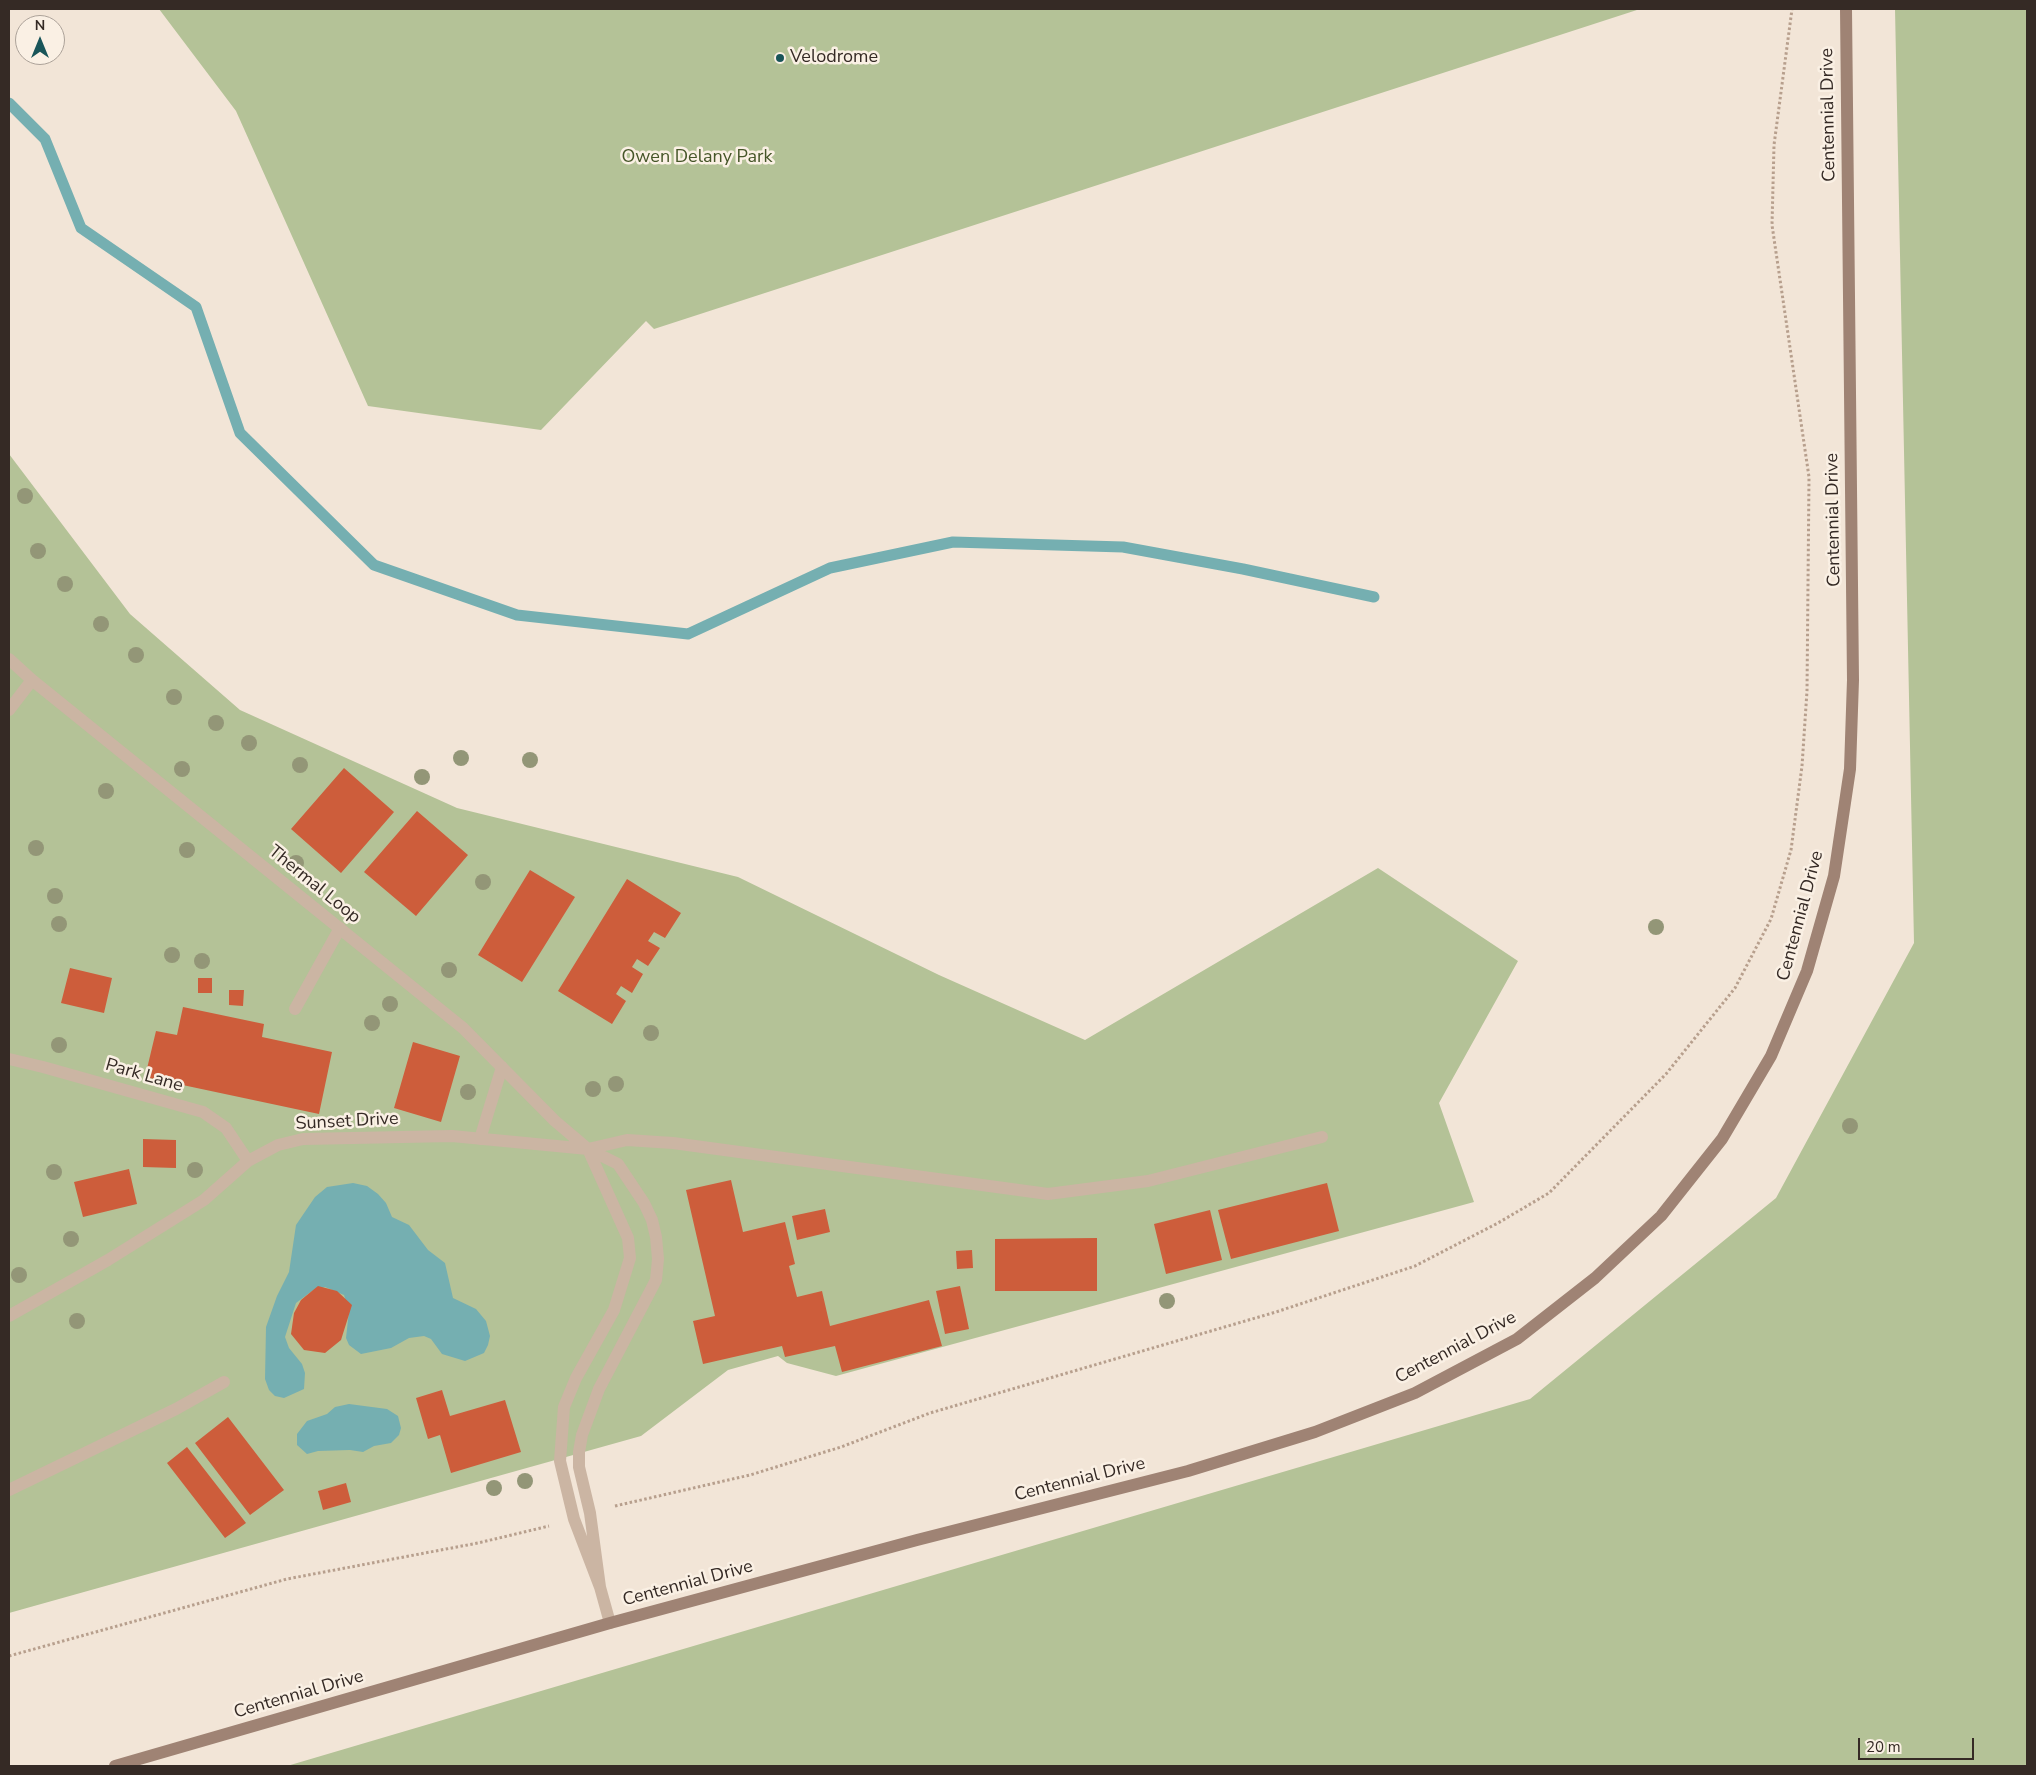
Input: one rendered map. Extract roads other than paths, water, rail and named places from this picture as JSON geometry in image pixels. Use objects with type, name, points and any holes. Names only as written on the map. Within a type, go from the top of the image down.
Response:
[{"type":"main road","name":"Centennial Drive","points":[[122,1765],[610,1623],[917,1540],[1188,1471],[1315,1432],[1415,1393],[1516,1339],[1594,1278],[1661,1216],[1722,1139],[1771,1056],[1807,971],[1834,876],[1850,769],[1853,680],[1846,9]]},
{"type":"lane","name":"Thermal Loop","points":[[9,659],[32,680],[464,1028],[554,1121],[588,1150]]},
{"type":"lane","points":[[9,710],[32,680]]},
{"type":"lane","points":[[295,1009],[340,928]]},
{"type":"lane","name":"Park Lane","points":[[9,1059],[203,1112],[226,1128],[248,1161]]},
{"type":"lane","points":[[480,1138],[502,1067]]},
{"type":"lane","name":"Sunset Drive","points":[[9,1316],[108,1260],[204,1200],[248,1161],[278,1145],[303,1139],[442,1136],[480,1138],[588,1150]]},
{"type":"lane","points":[[588,1150],[627,1140],[673,1143],[1048,1194],[1148,1181],[1322,1137]]},
{"type":"lane","points":[[588,1150],[628,1238],[630,1258],[627,1275],[614,1310],[576,1378],[564,1407],[560,1461],[574,1518],[600,1587],[610,1623]]},
{"type":"lane","points":[[588,1150],[618,1164],[644,1203],[653,1226],[658,1259],[656,1280],[599,1389],[580,1444],[579,1466],[590,1513],[600,1587]]},
{"type":"lane","points":[[9,1490],[176,1409],[224,1382]]},
{"type":"water","points":[[353,1183],[367,1186],[378,1194],[386,1203],[392,1217],[409,1225],[428,1250],[445,1263],[453,1298],[476,1309],[486,1321],[490,1336],[488,1345],[484,1353],[465,1361],[442,1354],[431,1339],[424,1336],[409,1338],[391,1348],[361,1354],[349,1345],[346,1338],[349,1311],[344,1295],[325,1287],[312,1291],[296,1303],[285,1337],[289,1348],[302,1364],[305,1373],[304,1389],[284,1398],[275,1396],[269,1390],[265,1379],[266,1327],[277,1296],[289,1272],[296,1225],[315,1197],[327,1187]]},
{"type":"water","points":[[349,1404],[387,1409],[398,1416],[401,1428],[399,1435],[391,1443],[374,1446],[363,1452],[350,1450],[318,1451],[307,1454],[297,1445],[297,1434],[307,1421],[327,1414],[335,1407]]},
{"type":"waterway","points":[[9,103],[45,139],[81,228],[196,307],[240,433],[374,565],[517,615],[688,634],[830,568],[953,542],[1123,547],[1243,569],[1374,597]]},
{"type":"place","name":"Velodrome","points":[[780,58]]},
{"type":"park label","name":"Owen Delany Park","points":[[697,158]]}]
